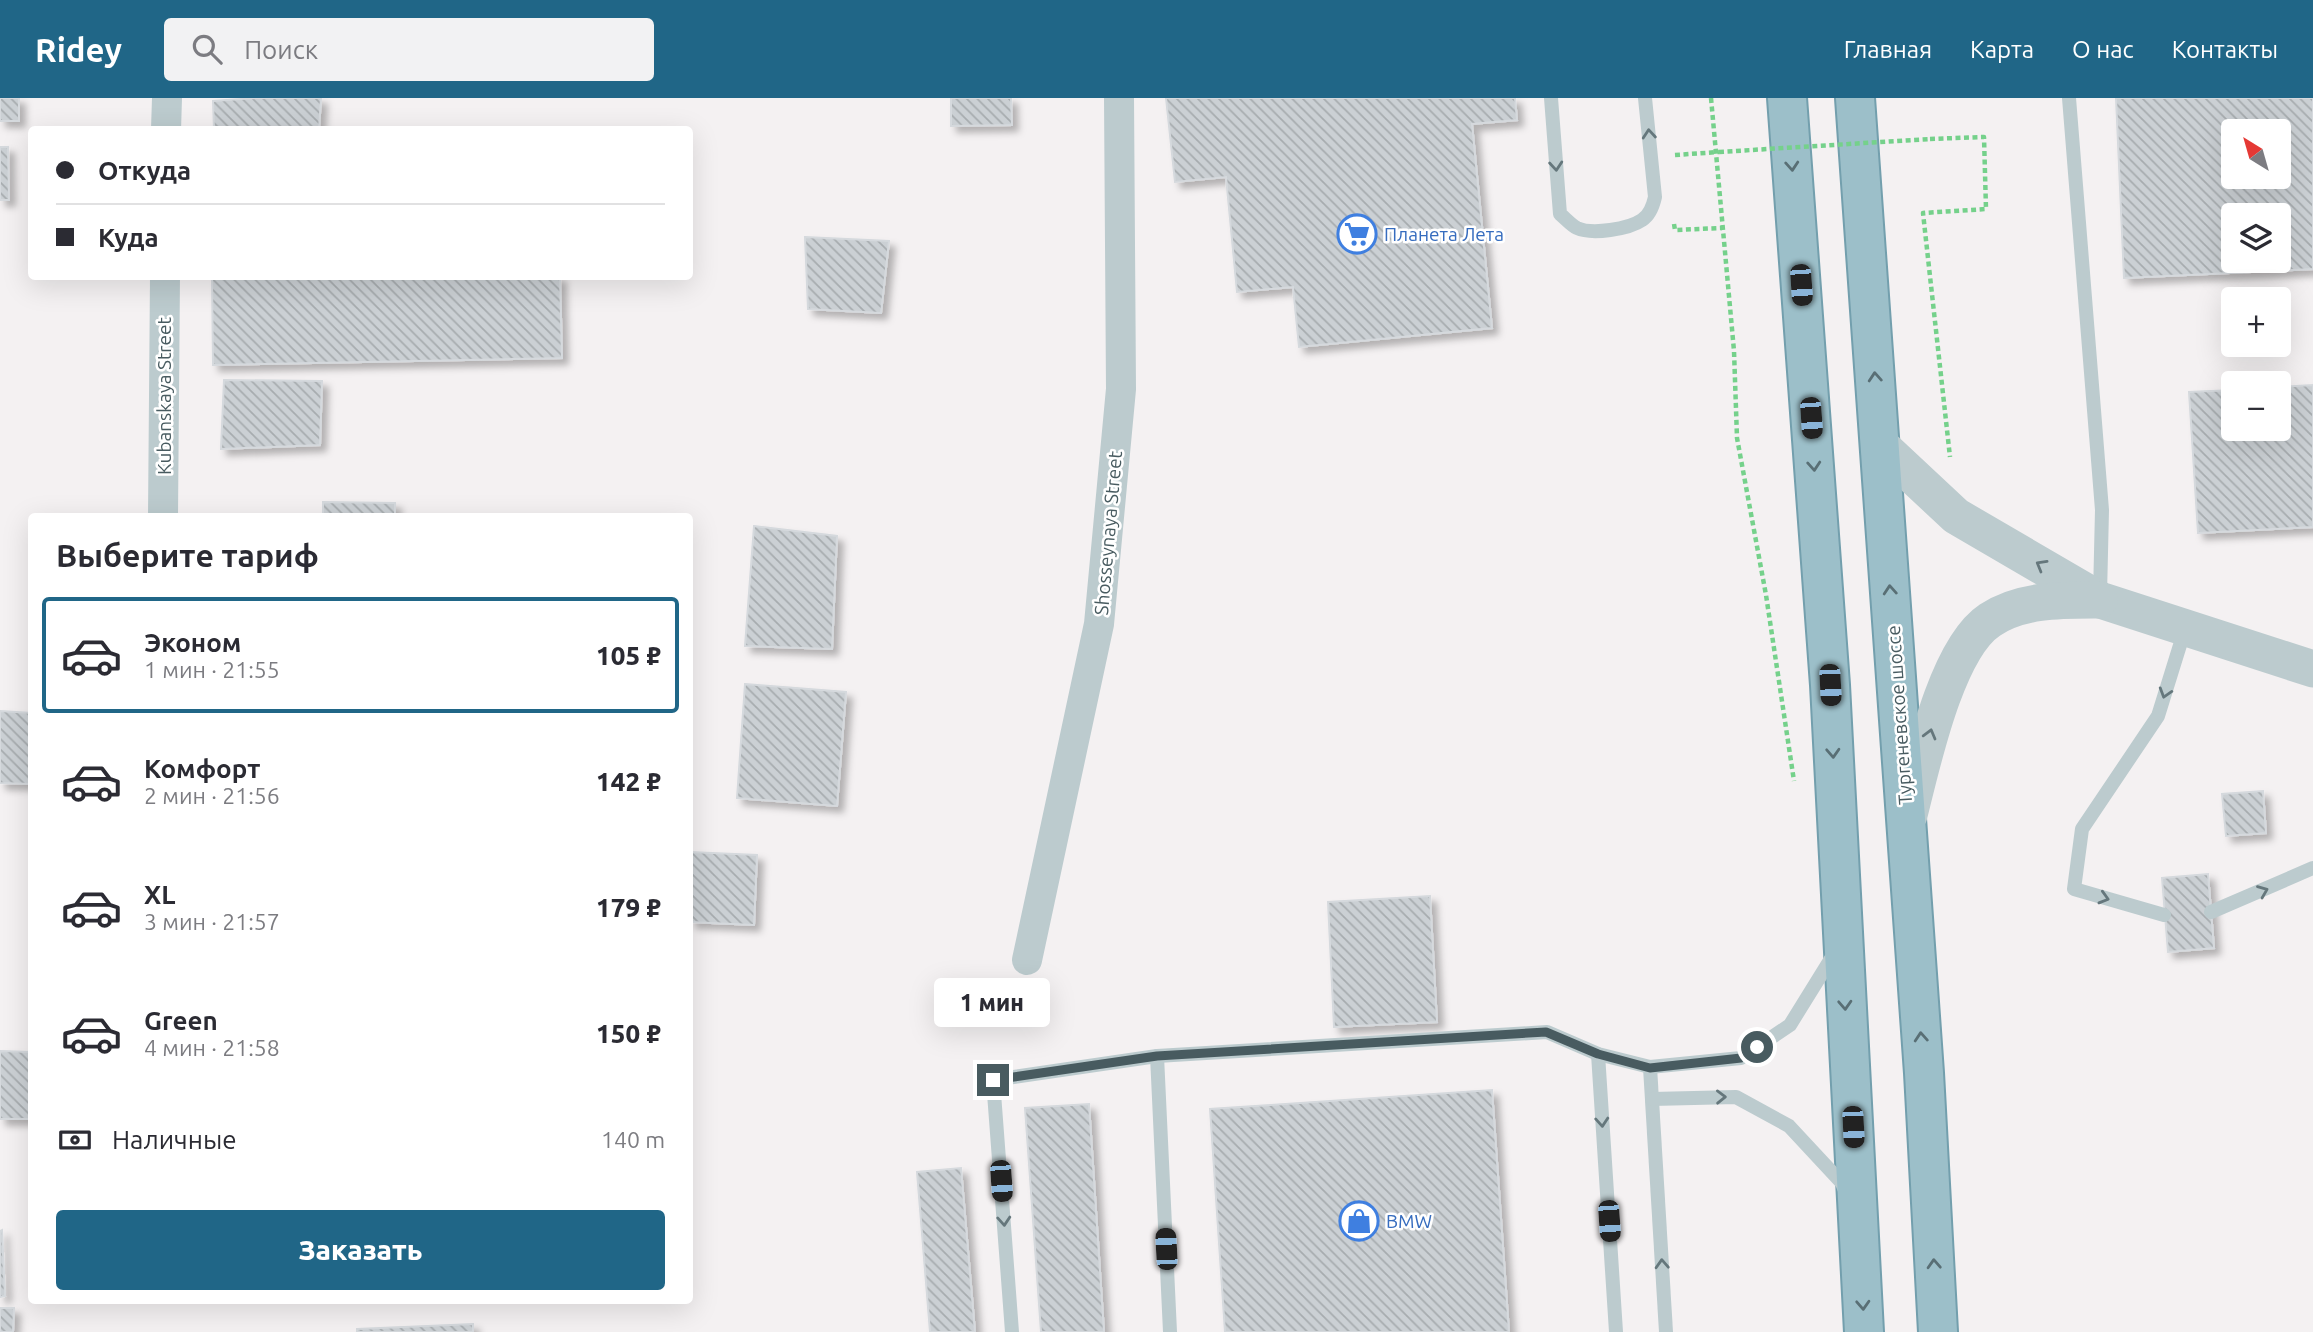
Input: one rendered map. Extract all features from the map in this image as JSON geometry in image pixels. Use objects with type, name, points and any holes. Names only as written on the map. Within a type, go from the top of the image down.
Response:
[{"type":"highway","points":[[1787,98],[1829,671],[1864,1332]]},
{"type":"highway","name":"Тургеневское шоссе","points":[[1855,98],[1907,823],[1938,1332]]},
{"type":"street","points":[[166,126],[167,98]]},
{"type":"street","name":"Shosseynaya Street","points":[[1027,960],[1100,624],[1121,389],[1119,98]]},
{"type":"street","name":"Kubanskaya Street","points":[[163,513],[165,280]]},
{"type":"street","points":[[1880,446],[1956,516],[2100,600],[2313,669]]},
{"type":"street","points":[[1907,823],[1933,722],[1966,644],[1990,620],[2043,600],[2100,600]]},
{"type":"lane","points":[[1551,98],[1560,214],[1578,229],[1595,230],[1629,227],[1643,219],[1652,208],[1655,197],[1645,98]]},
{"type":"lane","points":[[2069,98],[2102,510],[2100,600]]},
{"type":"lane","points":[[2164,915],[2074,890],[2082,830],[2158,716],[2185,628]]},
{"type":"lane","points":[[2211,912],[2313,868]]},
{"type":"lane","points":[[1012,1332],[993,1080],[1157,1056],[1546,1032],[1598,1054],[1650,1068],[1741,1058],[1790,1025],[1842,940]]},
{"type":"lane","points":[[1598,1054],[1616,1332]]},
{"type":"lane","points":[[1157,1056],[1170,1332]]},
{"type":"lane","points":[[1650,1068],[1666,1332]]},
{"type":"lane","points":[[1653,1099],[1736,1097],[1789,1126],[1842,1183],[1859,1234]]},
{"type":"path","points":[[1711,98],[1734,351],[1737,438],[1766,595],[1794,784]]},
{"type":"path","points":[[1672,168],[1672,155],[1984,137],[1986,209],[1923,214],[1956,516]]},
{"type":"path","points":[[1674,218],[1675,230],[1722,228]]},
{"type":"building","points":[[0,98],[19,98],[19,121],[0,121]]},
{"type":"building","points":[[321,98],[319,126],[214,126],[213,101]]},
{"type":"building","points":[[951,98],[1011,98],[1012,125],[951,126]]},
{"type":"building","name":"Планета Лета","points":[[1166,98],[1515,98],[1517,120],[1472,124],[1492,328],[1299,347],[1293,287],[1237,292],[1226,177],[1175,182]]},
{"type":"building","points":[[2116,98],[2313,98],[2313,269],[2291,270],[2291,203],[2221,203],[2221,273],[2229,273],[2124,278]]},
{"type":"building","points":[[0,147],[8,147],[9,200],[0,200]]},
{"type":"building","points":[[805,237],[889,241],[881,313],[808,309]]},
{"type":"building","points":[[212,280],[560,280],[562,358],[213,365]]},
{"type":"building","points":[[224,380],[322,381],[320,445],[221,449]]},
{"type":"building","points":[[2313,385],[2313,527],[2198,533],[2189,392],[2221,391],[2221,441],[2291,441],[2291,386]]},
{"type":"building","points":[[323,502],[395,503],[395,513],[323,513]]},
{"type":"building","points":[[754,526],[837,536],[832,649],[745,646]]},
{"type":"building","points":[[745,684],[846,692],[837,806],[737,798]]},
{"type":"building","points":[[0,711],[28,713],[28,784],[0,783]]},
{"type":"building","points":[[2263,791],[2266,833],[2226,836],[2222,794]]},
{"type":"building","points":[[693,852],[757,855],[754,925],[693,922]]},
{"type":"building","points":[[2208,874],[2214,948],[2168,952],[2162,878]]},
{"type":"building","points":[[1430,896],[1437,1022],[1334,1027],[1328,902]]},
{"type":"building","points":[[0,1051],[28,1052],[28,1119],[0,1119]]},
{"type":"building","name":"BMW","points":[[1492,1090],[1509,1332],[1225,1332],[1210,1109]]},
{"type":"building","points":[[1089,1104],[1104,1332],[1041,1332],[1025,1108]]},
{"type":"building","points":[[961,1168],[975,1332],[930,1332],[917,1172]]},
{"type":"building","points":[[2,1230],[5,1296],[0,1297],[0,1231]]},
{"type":"building","points":[[0,1308],[14,1308],[13,1332],[0,1332]]},
{"type":"building","points":[[473,1324],[473,1332],[357,1332],[357,1329]]},
{"type":"place","name":"Планета Лета","points":[[1357,234]]},
{"type":"place","name":"BMW","points":[[1359,1221]]},
{"type":"route","points":[[993,1080],[1157,1056],[1546,1032],[1598,1054],[1650,1068],[1741,1058],[1757,1047]]}]
